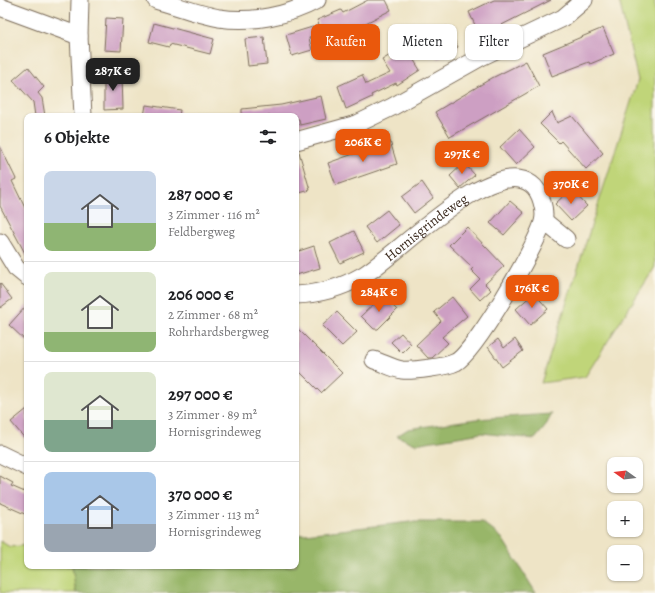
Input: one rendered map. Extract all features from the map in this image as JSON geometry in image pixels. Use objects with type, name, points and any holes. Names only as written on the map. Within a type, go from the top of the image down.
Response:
[{"type":"street","points":[[80,0],[79,36],[83,113]]},
{"type":"street","points":[[156,0],[219,18],[254,19],[287,14],[317,0]]},
{"type":"street","points":[[299,140],[357,124],[399,104],[481,57],[563,18],[584,0]]},
{"type":"street","points":[[0,7],[79,36]]},
{"type":"street","name":"Hornisgrindeweg","points":[[299,295],[332,290],[362,276],[377,266],[446,210],[488,184],[504,178],[520,179],[531,183],[539,191],[544,221]]},
{"type":"street","points":[[374,360],[402,370],[443,366],[455,363],[464,357],[478,339],[533,247],[544,221],[566,239]]},
{"type":"street","points":[[0,242],[16,268],[24,275]]},
{"type":"street","points":[[0,454],[24,466]]},
{"type":"green space","points":[[619,0],[655,0],[655,267],[585,377],[541,383],[638,80]]},
{"type":"green space","points":[[552,414],[545,427],[535,439],[482,433],[415,444],[397,436],[408,429],[476,419]]},
{"type":"green space","points":[[410,522],[482,522],[502,538],[536,593],[76,593],[72,569],[299,569],[299,535]]},
{"type":"green space","points":[[0,541],[10,547],[24,545],[24,569],[72,569],[76,593],[0,593]]},
{"type":"building","points":[[368,0],[386,0],[391,10],[364,24],[319,24],[317,20],[341,10],[343,13]]},
{"type":"building","points":[[494,0],[551,0],[504,24],[474,24],[469,12]]},
{"type":"building","points":[[106,18],[123,19],[121,51],[104,50]]},
{"type":"building","points":[[154,23],[214,39],[210,54],[170,44],[169,47],[149,42]]},
{"type":"building","points":[[311,27],[311,37],[309,38],[311,50],[292,56],[286,35]]},
{"type":"building","points":[[603,28],[614,54],[590,64],[589,62],[552,76],[543,53]]},
{"type":"building","points":[[264,37],[267,64],[248,66],[245,39]]},
{"type":"building","points":[[388,56],[388,60],[414,60],[420,70],[397,85],[396,83],[371,95],[372,97],[346,109],[338,86],[362,75],[366,84],[390,73],[382,60]]},
{"type":"building","points":[[526,61],[539,86],[450,137],[435,112],[492,78]]},
{"type":"building","points":[[28,67],[44,87],[38,93],[42,98],[44,113],[35,113],[33,102],[13,80]]},
{"type":"building","points":[[104,75],[122,75],[123,109],[104,110]]},
{"type":"building","points":[[321,96],[326,119],[300,125],[299,113],[242,113],[242,109],[281,105]]},
{"type":"building","points":[[146,105],[180,110],[180,113],[145,113]]},
{"type":"building","points":[[552,112],[557,123],[572,116],[603,153],[586,169],[561,141],[559,143],[540,124]]},
{"type":"building","points":[[519,129],[535,147],[516,165],[500,147]]},
{"type":"building","points":[[390,141],[397,164],[336,185],[328,163]]},
{"type":"building","points":[[0,146],[16,179],[12,181],[24,206],[24,251],[0,206]]},
{"type":"building","points":[[299,152],[310,190],[299,193]]},
{"type":"building","points":[[464,163],[475,175],[460,188],[450,176]]},
{"type":"building","points":[[422,182],[433,198],[414,213],[402,197]]},
{"type":"building","points":[[571,189],[587,206],[571,221],[555,204]]},
{"type":"building","points":[[510,201],[524,213],[504,235],[490,223]]},
{"type":"building","points":[[387,210],[399,225],[377,243],[365,227]]},
{"type":"building","points":[[467,227],[504,266],[485,284],[491,290],[480,300],[470,289],[480,279],[471,270],[473,268],[449,245]]},
{"type":"building","points":[[354,231],[364,252],[340,263],[330,243]]},
{"type":"building","points":[[314,246],[320,268],[299,274],[299,251]]},
{"type":"building","points":[[0,283],[12,299],[0,308]]},
{"type":"building","points":[[534,293],[548,309],[530,325],[516,309]]},
{"type":"building","points":[[383,295],[397,310],[378,329],[374,329],[361,316]]},
{"type":"building","points":[[452,297],[467,316],[442,337],[448,343],[432,358],[428,358],[416,345],[441,321],[434,312]]},
{"type":"building","points":[[24,308],[24,339],[9,325]]},
{"type":"building","points":[[337,312],[357,332],[342,346],[322,326]]},
{"type":"building","points":[[299,330],[342,373],[321,393],[299,371]]},
{"type":"building","points":[[401,333],[411,344],[402,353],[391,342]]},
{"type":"building","points":[[498,339],[504,348],[515,339],[523,351],[502,367],[488,347]]},
{"type":"building","points":[[24,411],[24,437],[11,422]]},
{"type":"building","points":[[0,476],[13,483],[11,486],[24,492],[24,514],[0,503]]}]
